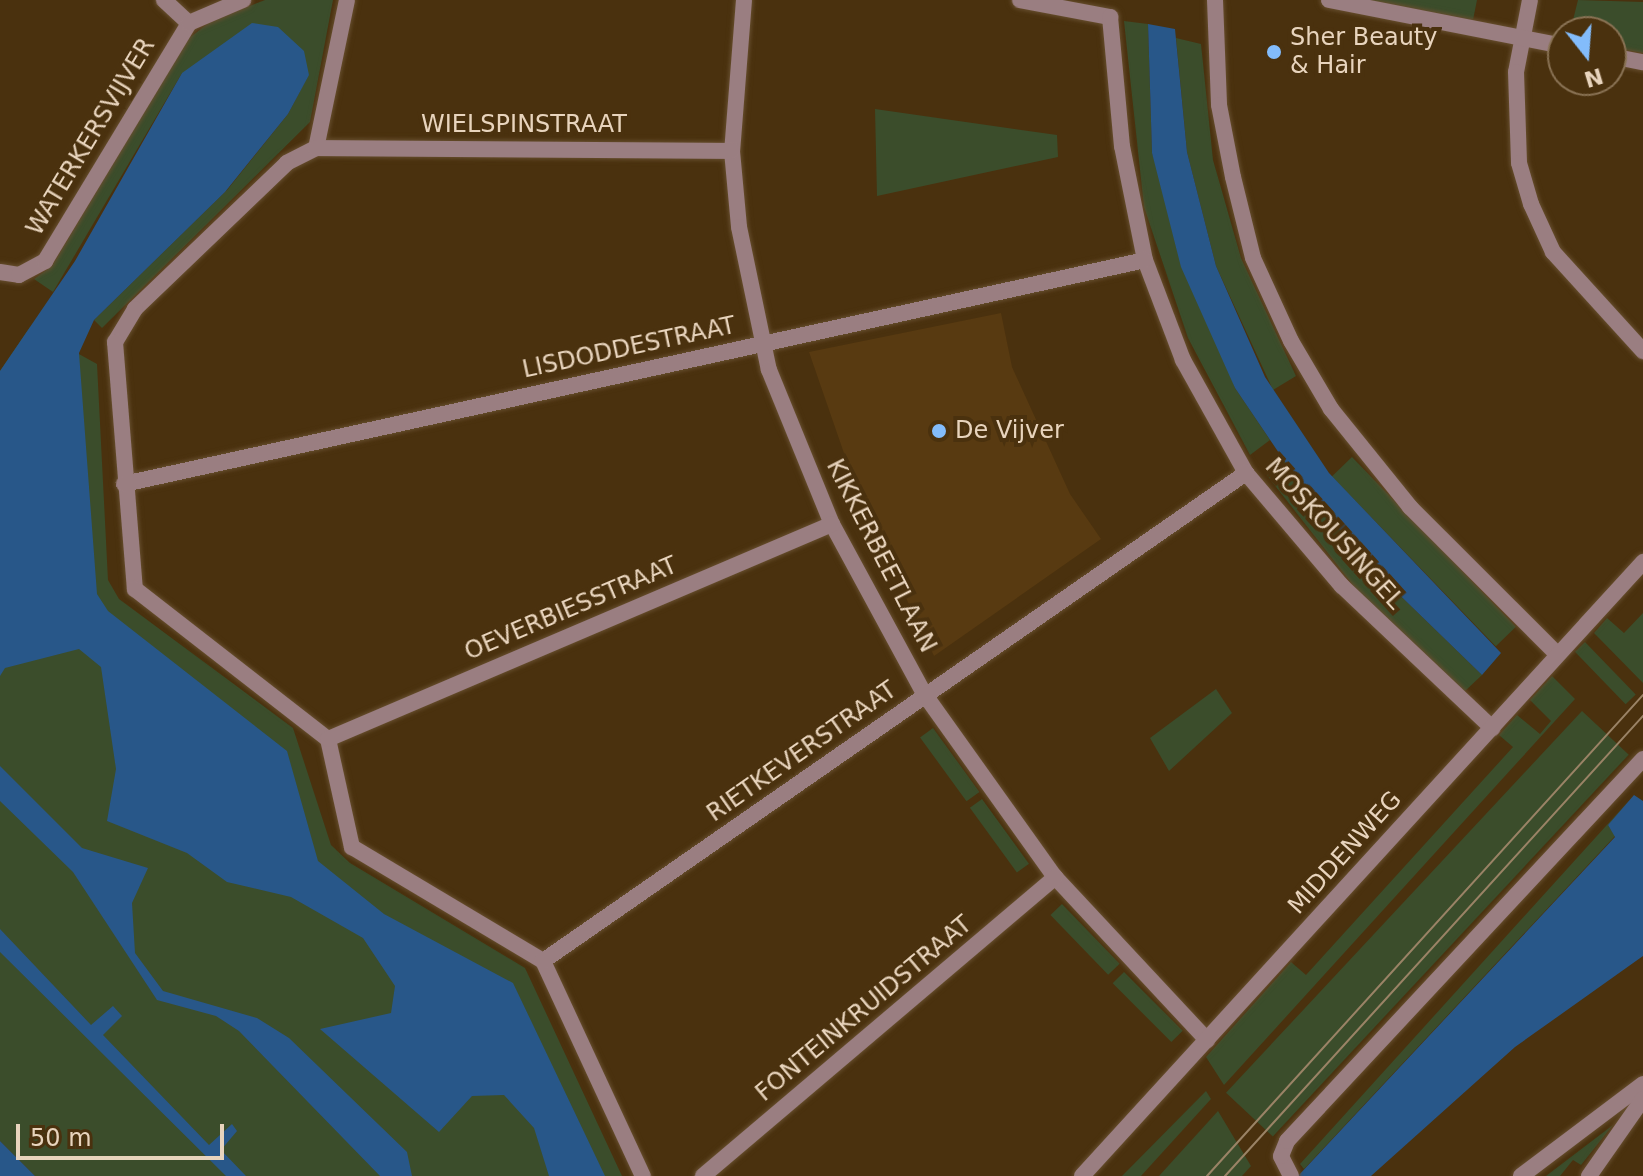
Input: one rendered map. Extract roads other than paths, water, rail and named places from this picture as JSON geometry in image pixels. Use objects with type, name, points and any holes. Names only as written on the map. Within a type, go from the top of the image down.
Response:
[{"type":"street","points":[[164,0],[189,23],[243,0]]},
{"type":"street","points":[[347,0],[316,148],[287,163],[135,309],[115,342],[124,484],[135,589],[328,739],[352,847],[543,961],[643,1176]]},
{"type":"street","name":"KIKKERBEETLAAN","points":[[744,0],[732,151],[762,344],[832,524],[925,695],[1055,877],[1207,1040]]},
{"type":"street","name":"MOSKOUSINGEL","points":[[1020,0],[1110,17],[1122,146],[1145,260],[1183,360],[1246,473],[1342,586],[1492,728]]},
{"type":"street","points":[[1215,0],[1219,105],[1233,177],[1253,258],[1291,341],[1331,409],[1410,507],[1557,654]]},
{"type":"street","points":[[1329,0],[1547,43]]},
{"type":"street","points":[[1530,0],[1521,37],[1519,163],[1531,204],[1553,252],[1643,351]]},
{"type":"street","name":"WATERKERSVIJVER","points":[[0,272],[19,275],[45,261],[189,23]]},
{"type":"street","name":"WIELSPINSTRAAT","points":[[316,148],[732,151]]},
{"type":"street","name":"LISDODDESTRAAT","points":[[124,484],[1145,260]]},
{"type":"street","name":"RIETKEVERSTRAAT","points":[[543,961],[1246,473]]},
{"type":"street","name":"OEVERBIESSTRAAT","points":[[328,739],[832,524]]},
{"type":"street","name":"MIDDENWEG","points":[[1082,1176],[1643,562]]},
{"type":"street","points":[[1291,1176],[1281,1156],[1287,1141],[1643,759]]},
{"type":"street","name":"FONTEINKRUIDSTRAAT","points":[[703,1176],[1055,877]]},
{"type":"street","points":[[1521,1176],[1643,1084]]},
{"type":"street","points":[[1589,1176],[1643,1099]]},
{"type":"water","points":[[252,23],[278,27],[304,51],[309,75],[288,114],[225,192],[94,320],[79,353],[97,594],[108,611],[287,751],[318,861],[384,914],[513,983],[605,1176],[549,1176],[534,1128],[504,1095],[472,1096],[439,1132],[320,1029],[391,1013],[395,986],[363,938],[291,897],[227,882],[187,853],[107,821],[116,769],[101,667],[79,649],[5,668],[0,676],[0,371],[75,261],[182,73]]},
{"type":"water","points":[[1148,24],[1175,29],[1187,152],[1216,266],[1265,377],[1329,473],[1501,653],[1482,675],[1379,575],[1302,487],[1235,388],[1181,267],[1152,153]]},
{"type":"water","points":[[0,766],[82,848],[148,868],[132,903],[135,953],[163,991],[257,1018],[289,1038],[407,1152],[412,1176],[380,1176],[239,1031],[216,1016],[157,1000],[73,872],[0,801]]},
{"type":"water","points":[[1634,795],[1643,801],[1643,956],[1515,1047],[1371,1176],[1298,1176],[1615,837],[1608,825]]},
{"type":"water","points":[[0,929],[91,1025],[113,1006],[122,1016],[103,1035],[209,1145],[232,1124],[237,1131],[221,1150],[246,1176],[226,1176],[0,952]]},
{"type":"water","points":[[0,1141],[35,1176],[0,1176]]},
{"type":"tram line","points":[[1207,1176],[1643,695]]},
{"type":"tram line","points":[[1225,1176],[1643,716]]},
{"type":"place","name":"Sher Beauty & Hair","points":[[1274,52]]},
{"type":"place","name":"De Vijver","points":[[939,431]]}]
